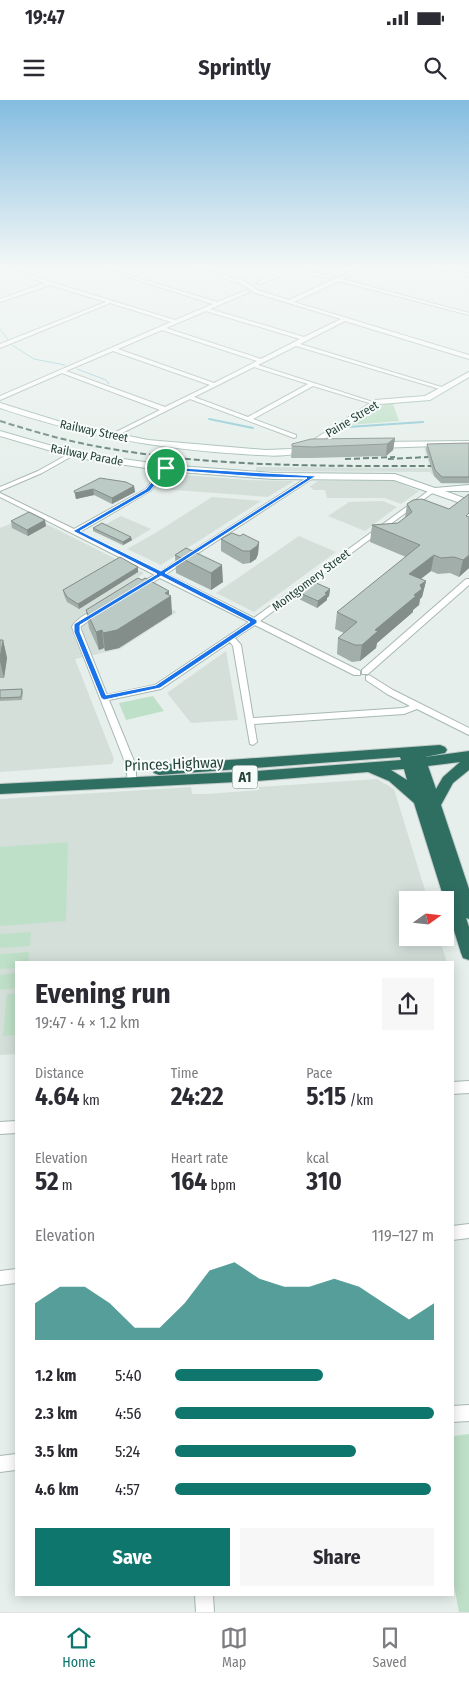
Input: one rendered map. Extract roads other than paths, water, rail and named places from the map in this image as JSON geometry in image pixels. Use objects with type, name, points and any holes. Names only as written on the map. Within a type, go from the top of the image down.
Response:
[{"type":"highway","name":"Princes Highway","points":[[0,780],[131,777],[235,778],[359,769],[469,748]]},
{"type":"highway","name":"Princes Highway","points":[[0,789],[131,777],[412,758],[469,756]]},
{"type":"highway","name":"A1","points":[[412,758],[418,799]]},
{"type":"highway","points":[[412,758],[434,805],[469,913]]},
{"type":"highway","points":[[434,805],[448,780],[469,762]]},
{"type":"highway","name":"A1","points":[[359,769],[389,774],[400,781],[418,799],[427,817],[469,953]]},
{"type":"main road","name":"Paine Street","points":[[320,444],[374,404],[384,401],[426,399],[469,374]]},
{"type":"main road","name":"Railway Street","points":[[0,405],[59,424],[112,436],[185,447],[288,452],[320,444]]},
{"type":"main road","name":"Railway Parade","points":[[0,433],[72,454],[166,468],[260,476],[398,477],[469,503]]},
{"type":"main road","points":[[368,444],[469,443]]},
{"type":"main road","points":[[433,490],[469,488]]},
{"type":"street","points":[[0,346],[19,339]]},
{"type":"street","points":[[0,398],[137,339]]},
{"type":"street","points":[[193,339],[262,361]]},
{"type":"street","points":[[112,436],[304,339]]},
{"type":"street","points":[[405,339],[469,358]]},
{"type":"street","points":[[296,344],[445,389]]},
{"type":"street","points":[[113,349],[214,384]]},
{"type":"street","points":[[254,365],[374,404]]},
{"type":"street","points":[[61,371],[164,409]]},
{"type":"street","points":[[248,419],[311,384]]},
{"type":"street","points":[[189,397],[294,436]]},
{"type":"street","points":[[1,492],[72,454]]},
{"type":"street","points":[[76,531],[148,490],[166,468]]},
{"type":"street","points":[[1,492],[40,472]]},
{"type":"street","points":[[135,589],[268,507],[313,476]]},
{"type":"street","points":[[28,479],[17,492],[30,508]]},
{"type":"street","name":"Montgomery Street","points":[[104,698],[158,687],[255,622],[433,490]]},
{"type":"street","points":[[1,492],[364,676],[390,692],[469,732]]},
{"type":"street","points":[[263,499],[268,502],[268,507]]},
{"type":"street","points":[[364,676],[469,581]]},
{"type":"street","points":[[102,608],[77,624],[77,632],[128,757],[131,777]]},
{"type":"street","points":[[230,638],[237,645],[253,742]]},
{"type":"street","points":[[250,721],[404,711],[418,706]]},
{"type":"street","points":[[454,1088],[469,1087]]},
{"type":"street","points":[[0,1128],[15,1127]]},
{"type":"street","points":[[454,1233],[469,1232]]},
{"type":"street","points":[[0,1278],[15,1276]]},
{"type":"street","points":[[454,1414],[469,1413]]},
{"type":"street","points":[[0,1464],[15,1462]]},
{"type":"street","points":[[204,1596],[205,1612]]},
{"type":"waterway","points":[[12,345],[34,359],[65,365]]},
{"type":"waterway","points":[[77,369],[106,380],[109,384]]},
{"type":"waterway","points":[[209,419],[253,428]]},
{"type":"waterway","points":[[348,427],[423,422]]},
{"type":"railway","points":[[0,421],[93,446],[187,459],[268,464],[431,466]]},
{"type":"railway","points":[[345,459],[395,457]]},
{"type":"railway","points":[[388,459],[428,457]]}]
